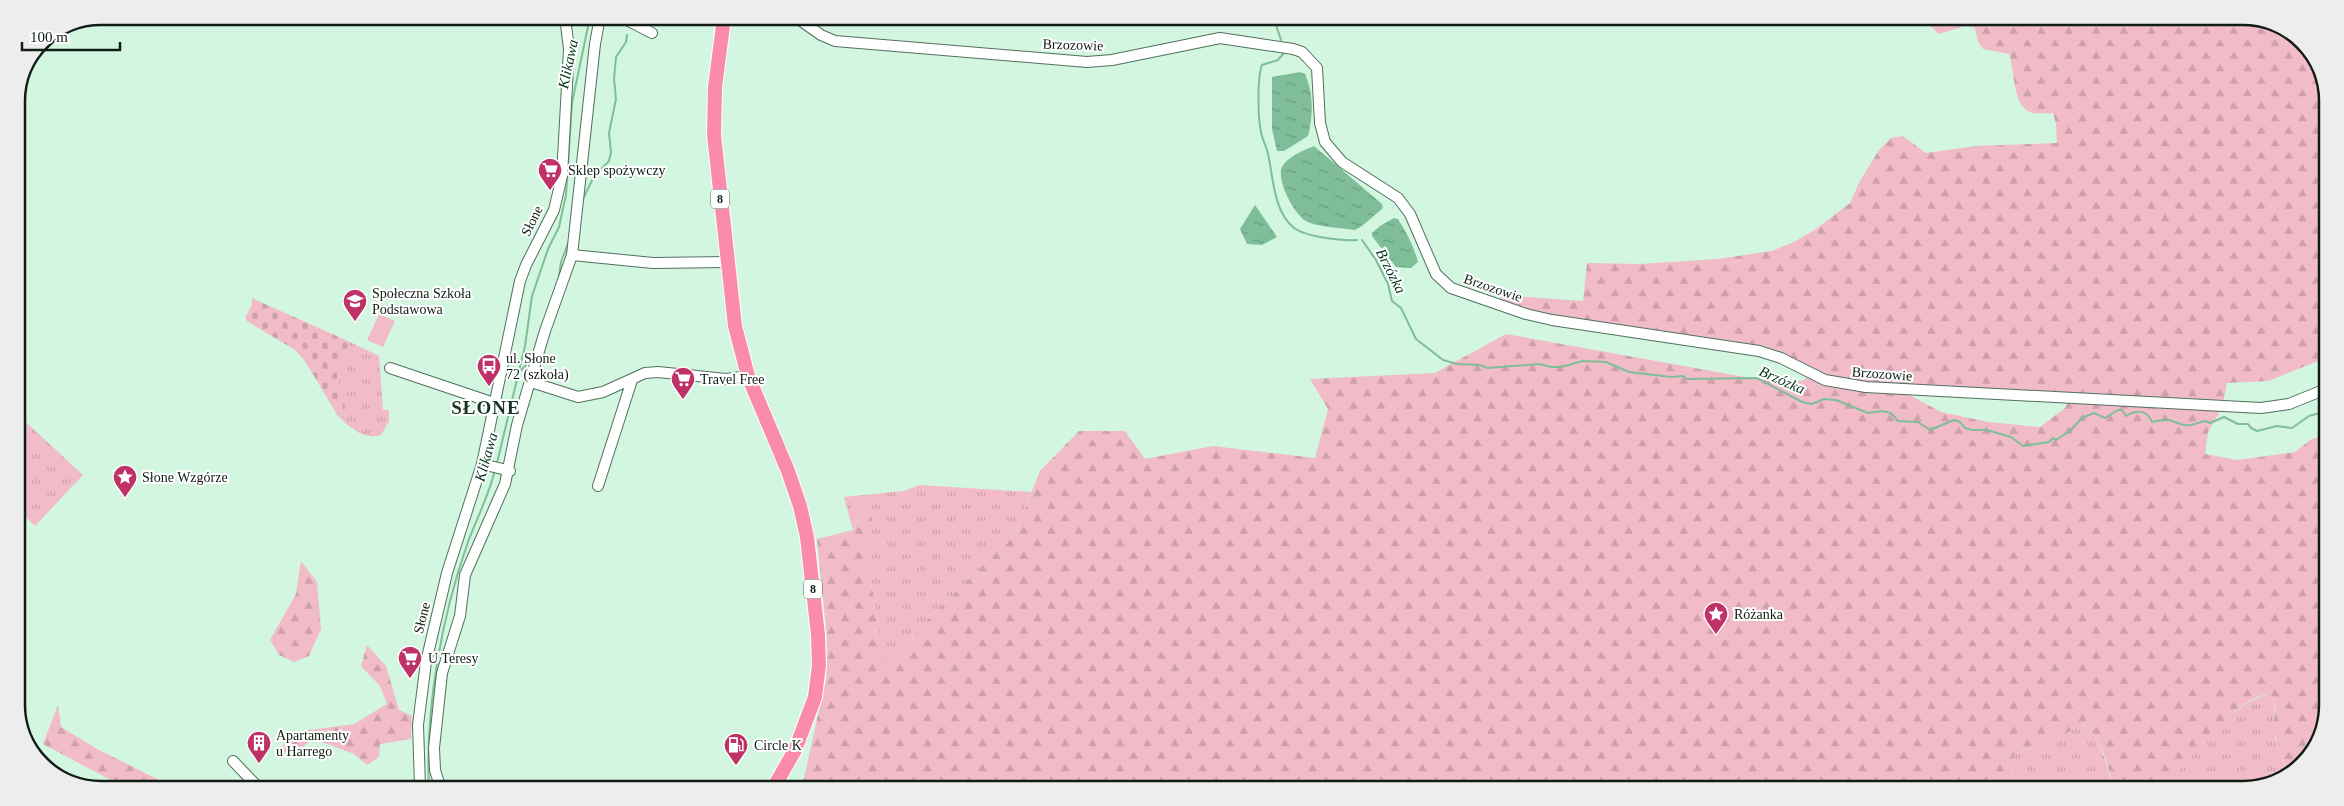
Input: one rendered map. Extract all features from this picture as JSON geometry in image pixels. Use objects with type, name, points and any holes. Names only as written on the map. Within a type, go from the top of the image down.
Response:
[{"type":"highway","name":"8","points":[[723,25],[715,87],[714,121],[735,326],[748,376],[788,471],[800,506],[807,537],[818,634],[819,665],[815,697],[794,750],[777,781]]},
{"type":"street","name":"Słone","points":[[420,781],[418,725],[426,662],[447,572],[487,465],[494,402],[520,281],[554,210],[560,189],[568,63],[566,25]]},
{"type":"street","points":[[438,781],[435,770],[434,748],[442,673],[460,616],[465,575],[506,470],[517,425],[545,331],[572,255],[599,25]]},
{"type":"street","points":[[636,25],[652,33]]},
{"type":"street","name":"Brzozowie","points":[[807,25],[821,35],[835,41],[1088,62],[1112,60],[1220,38],[1302,52],[1317,68],[1320,123],[1325,142],[1342,162],[1391,192],[1405,206],[1439,279],[1451,288],[1464,294],[1539,318],[1759,350],[1825,380],[1866,387],[2261,408],[2290,404],[2319,392]]},
{"type":"street","points":[[572,255],[653,263],[727,262]]},
{"type":"street","points":[[390,368],[494,402]]},
{"type":"street","points":[[530,382],[578,397],[603,392],[645,373],[658,372],[726,379],[748,376]]},
{"type":"street","points":[[598,486],[632,380]]},
{"type":"street","points":[[487,465],[506,470]]},
{"type":"street","points":[[233,761],[252,781]]},
{"type":"green space","points":[[1929,25],[2253,26],[2268,29],[2281,35],[2297,47],[2313,72],[2319,96],[2319,361],[2268,381],[2227,383],[2222,408],[2208,432],[2205,454],[2237,460],[2295,452],[2310,440],[2319,436],[2318,720],[2306,747],[2297,759],[2286,767],[2276,739],[2274,699],[2261,695],[2247,702],[2214,730],[2171,781],[2111,781],[2104,754],[2095,736],[2083,724],[2049,743],[2016,753],[2012,762],[2011,781],[803,781],[826,679],[827,639],[817,539],[853,530],[864,504],[871,507],[872,528],[865,554],[885,669],[930,617],[1014,535],[1040,471],[1079,431],[1125,431],[1145,459],[1213,446],[1315,458],[1328,409],[1310,379],[1435,373],[1506,334],[1756,379],[1802,381],[1810,375],[1765,346],[1534,312],[1500,301],[1501,295],[1583,301],[1587,263],[1640,264],[1717,259],[1772,251],[1794,242],[1816,229],[1850,203],[1860,181],[1879,150],[1891,138],[1903,136],[1926,153],[1976,146],[2057,143],[2056,124],[2053,113],[2033,113],[2026,110],[2021,104],[2015,88],[2009,54],[1983,49],[1978,42],[1975,28],[1965,26],[1939,34]],"holes":[[[1900,390],[2067,403],[2065,408],[2040,427],[1988,422],[1941,412]]]},
{"type":"green space","points":[[252,298],[350,342],[337,375],[347,415],[338,416],[305,361],[295,350],[247,321],[245,318],[252,304]]},
{"type":"green space","points":[[379,314],[395,321],[383,347],[367,340]]},
{"type":"green space","points":[[350,342],[379,356],[383,410],[389,410],[389,421],[381,435],[369,436],[358,432],[338,416],[347,415],[337,375]]},
{"type":"green space","points":[[25,421],[83,475],[35,526],[25,517]]},
{"type":"green space","points":[[920,485],[1031,492],[1014,535],[930,617],[884,670],[875,603],[865,554],[872,528],[864,504],[853,530],[844,497],[904,491]]},
{"type":"green space","points":[[301,561],[317,582],[321,629],[309,656],[294,662],[279,655],[270,640],[296,594]]},
{"type":"green space","points":[[367,645],[386,666],[399,710],[412,716],[411,739],[380,744],[379,757],[367,765],[354,754],[314,739],[293,753],[284,752],[283,739],[288,733],[354,724],[387,704],[380,686],[361,666]]},
{"type":"green space","points":[[2267,695],[2272,697],[2275,702],[2274,728],[2276,741],[2286,767],[2258,780],[2171,781],[2210,734],[2241,707]]},
{"type":"green space","points":[[58,705],[61,727],[99,750],[161,781],[112,781],[43,744]]},
{"type":"green space","points":[[2079,724],[2086,726],[2092,732],[2102,751],[2110,781],[2011,781],[2012,762],[2016,753],[2049,743]]},
{"type":"water","points":[[1300,72],[1305,74],[1311,97],[1312,113],[1308,136],[1284,151],[1277,151],[1272,129],[1272,77]]},
{"type":"water","points":[[1314,146],[1382,204],[1383,208],[1355,230],[1322,226],[1306,221],[1296,211],[1287,196],[1281,173],[1284,163]]},
{"type":"water","points":[[1255,205],[1277,237],[1262,245],[1247,244],[1240,229]]},
{"type":"water","points":[[1394,218],[1398,219],[1416,256],[1418,262],[1411,268],[1396,267],[1372,236],[1372,233],[1380,226]]},
{"type":"waterway","name":"Klikawa","points":[[497,463],[525,346],[532,296],[548,249],[559,227],[566,195],[572,103],[588,25]]},
{"type":"waterway","name":"Brzózka","points":[[1276,25],[1281,40]]},
{"type":"waterway","points":[[583,199],[594,176],[609,161],[611,152],[609,133],[616,99],[614,79],[616,57],[626,42],[627,35]]},
{"type":"waterway","name":"Brzózka","points":[[1283,54],[1278,60],[1262,65],[1259,88],[1261,132],[1281,212],[1294,228],[1307,234],[1324,238],[1357,240]]},
{"type":"waterway","name":"Brzózka","points":[[1362,240],[1376,260],[1388,284],[1392,301],[1401,308],[1416,339],[1443,360],[1457,364],[1480,365],[1487,368],[1540,364],[1561,367],[1583,361],[1606,362],[1629,372],[1672,377],[1683,376],[1687,379],[1757,378],[1802,402],[1812,404],[1824,399],[1836,400],[1868,413],[1882,411],[1891,413],[1898,421],[1918,422],[1930,430],[1954,420],[1960,422],[1965,428],[1987,430],[2011,437],[2023,446],[2049,442],[2053,438],[2056,440],[2070,431],[2082,418],[2094,413],[2105,418],[2118,410],[2122,410],[2126,416],[2137,412],[2144,413],[2152,422],[2169,420],[2184,425],[2205,421],[2210,423],[2224,417],[2238,424],[2248,424],[2257,431],[2277,426],[2292,428],[2309,416],[2319,413]]},
{"type":"waterway","points":[[559,277],[561,262],[569,241]]},
{"type":"waterway","points":[[519,373],[532,358]]},
{"type":"waterway","name":"Klikawa","points":[[429,781],[430,725],[437,662],[443,631],[450,600],[468,542],[490,488],[495,470]]},
{"type":"place","name":"Sklep spożywczy","points":[[550,191]]},
{"type":"place","name":"Społeczna Szkoła Podstawowa","points":[[355,322]]},
{"type":"place","name":"ul. Słone 72 (szkoła)","points":[[489,387]]},
{"type":"place","name":"Travel Free","points":[[683,400]]},
{"type":"place","name":"Słone Wzgórze","points":[[125,498]]},
{"type":"place","name":"Różanka","points":[[1716,635]]},
{"type":"place","name":"U Teresy","points":[[410,679]]},
{"type":"place","name":"Apartamenty u Harrego","points":[[259,764]]},
{"type":"place","name":"Circle K","points":[[736,766]]},
{"type":"district","name":"SŁONE","points":[[486,407]]}]
